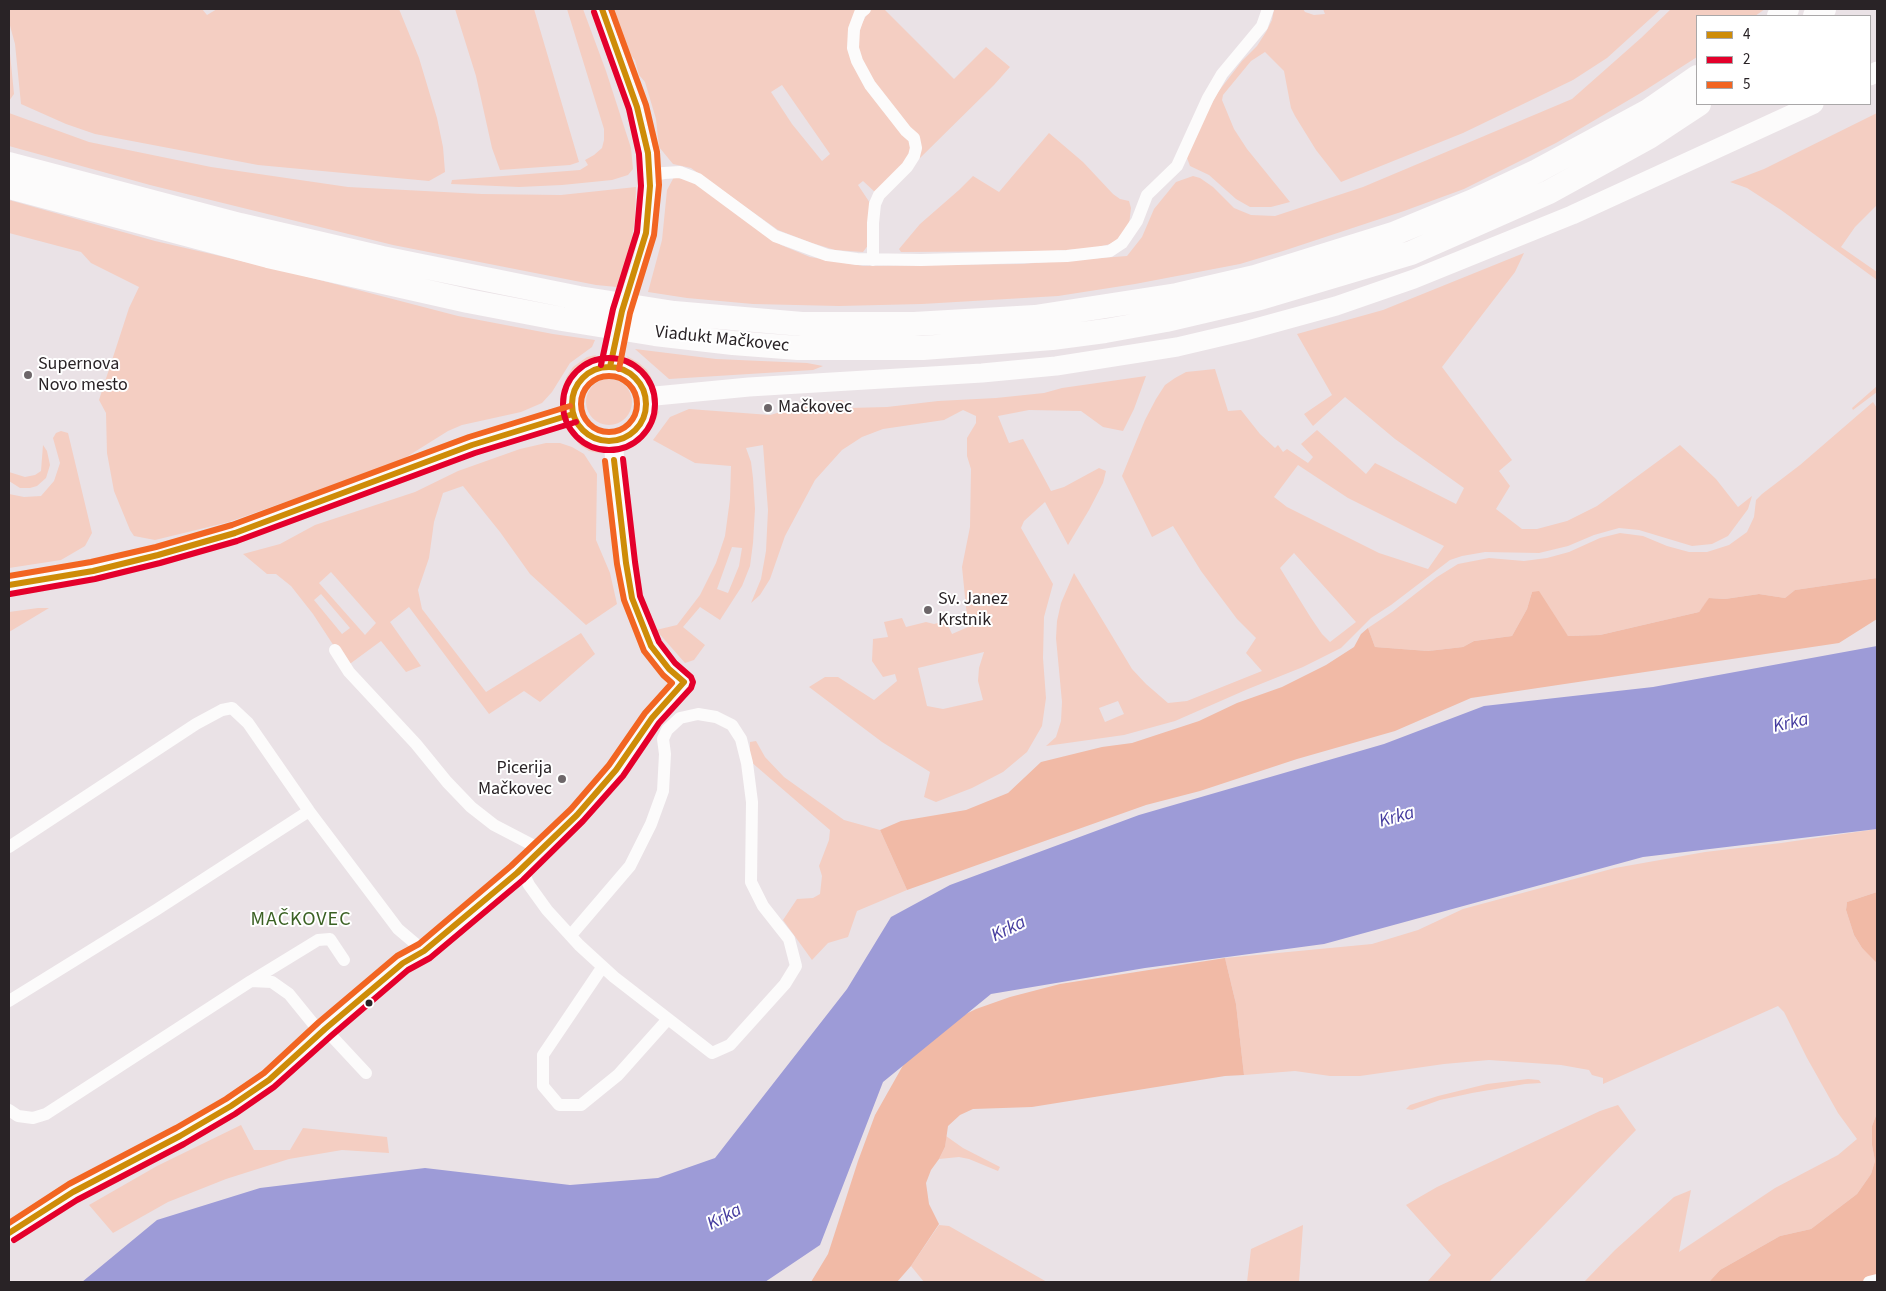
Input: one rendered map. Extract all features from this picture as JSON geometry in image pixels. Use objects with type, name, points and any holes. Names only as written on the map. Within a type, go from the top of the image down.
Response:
[{"type":"highway","name":"Viadukt Mačkovec","points":[[9,164],[240,225],[474,278],[579,298],[674,313],[802,324],[914,324],[1035,317],[1177,295],[1255,277],[1393,234],[1473,201],[1537,171],[1648,111],[1696,78]]},
{"type":"highway","name":"Viadukt Mačkovec","points":[[9,187],[268,256],[468,301],[562,319],[655,334],[733,343],[798,348],[923,348],[1052,338],[1166,320],[1260,298],[1411,253],[1549,192],[1650,137],[1698,105]]},
{"type":"main road","points":[[645,397],[749,387],[982,373],[1056,366],[1177,347],[1245,331],[1336,306],[1414,279],[1572,215],[1812,105]]},
{"type":"main road","points":[[600,368],[621,369],[636,379],[642,386],[645,397],[646,406],[640,426],[623,439],[602,441],[587,434],[576,423],[573,414],[574,390],[580,380],[589,372],[600,368]]},
{"type":"main road","points":[[9,586],[93,571],[221,538],[472,444],[573,414]]},
{"type":"main road","points":[[9,1233],[73,1192],[180,1136],[231,1106],[269,1080],[320,1027],[403,963],[424,952],[542,850],[578,815],[607,780],[652,718],[684,682],[669,669],[651,646],[632,598],[621,526],[613,441]]},
{"type":"street","points":[[602,9],[637,107],[648,154],[650,196],[646,233],[640,260],[622,311],[610,367]]},
{"type":"street","points":[[865,9],[860,13],[854,29],[853,48],[857,61],[870,85],[906,131],[914,138],[916,148],[914,156],[907,166],[879,195],[875,204],[873,223],[874,260]]},
{"type":"street","points":[[649,176],[680,172],[698,179],[775,236],[827,254],[874,260],[1020,258],[1067,256],[1110,251],[1122,243],[1137,222],[1147,195],[1177,166],[1208,98],[1222,74],[1262,26],[1268,9]]},
{"type":"street","points":[[335,650],[349,672],[471,807],[494,825],[542,850]]},
{"type":"street","points":[[9,847],[196,724],[222,710],[232,708],[248,723],[309,811],[398,929],[424,952]]},
{"type":"street","points":[[521,869],[536,895],[571,936],[614,977],[712,1053],[730,1045],[786,984],[796,966],[789,939],[764,906],[751,882],[752,802],[747,763],[741,739],[732,725],[716,717],[698,714],[680,718],[667,730],[663,739],[665,754],[663,791],[651,824],[630,866],[571,936]]},
{"type":"street","points":[[9,1001],[156,910],[309,811]]},
{"type":"street","points":[[9,1110],[18,1116],[33,1118],[46,1114],[251,981],[318,940],[330,939],[344,960]]},
{"type":"street","points":[[599,972],[543,1055],[543,1086],[558,1105],[581,1105],[618,1075],[668,1019]]},
{"type":"street","points":[[251,981],[272,982],[289,994],[366,1074]]},
{"type":"street","points":[[1868,1282],[1877,1280]]},
{"type":"shaded area","points":[[9,9],[202,9],[207,15],[217,9],[399,9],[419,58],[437,118],[443,147],[445,172],[429,181],[258,165],[95,134],[66,124],[21,104],[15,44],[9,22]]},
{"type":"shaded area","points":[[455,9],[534,9],[579,162],[570,165],[500,170],[492,148],[476,76]]},
{"type":"shaded area","points":[[567,9],[583,9],[606,71],[631,148],[633,169],[628,175],[612,180],[562,185],[519,187],[451,184],[452,180],[580,170],[588,165],[585,160],[602,148],[604,129]]},
{"type":"shaded area","points":[[607,9],[861,9],[850,42],[910,141],[910,156],[877,194],[863,181],[858,185],[870,203],[869,244],[863,252],[835,250],[778,230],[691,168],[673,164],[659,147],[656,119],[645,82],[639,75],[635,60],[619,43]],"holes":[[[782,85],[830,154],[822,161],[792,124],[771,92]]]},
{"type":"shaded area","points":[[870,9],[884,9],[954,79],[986,47],[1010,67],[919,159],[921,148],[871,80],[859,52],[859,34],[862,23]]},
{"type":"shaded area","points":[[1274,9],[1303,9],[1305,12],[1314,15],[1325,14],[1323,9],[1661,9],[1607,58],[1573,80],[1463,133],[1341,182],[1316,150],[1295,116],[1291,108],[1284,71],[1265,52],[1251,61],[1223,95],[1222,100],[1234,129],[1247,149],[1290,202],[1271,207],[1250,207],[1236,199],[1209,175],[1190,166],[1187,158],[1188,149],[1218,92],[1242,61],[1257,46],[1266,32],[1272,20]]},
{"type":"shaded area","points":[[1671,9],[1765,9],[1756,15],[1696,15],[1696,58],[1556,143],[1464,189],[1404,211],[1240,264],[1135,284],[1058,296],[922,304],[839,306],[753,304],[687,298],[648,292],[662,240],[667,190],[674,177],[691,181],[705,189],[781,245],[810,257],[863,266],[1022,264],[1127,256],[1142,237],[1154,209],[1176,182],[1193,176],[1200,178],[1213,187],[1234,208],[1251,215],[1275,216],[1363,187],[1572,99]]},
{"type":"shaded area","points":[[9,43],[14,94],[9,101]]},
{"type":"shaded area","points":[[9,113],[89,142],[211,167],[348,187],[482,194],[561,195],[636,187],[635,219],[629,255],[617,287],[596,285],[393,245],[150,185],[9,146]]},
{"type":"shaded area","points":[[1877,113],[1877,205],[1855,227],[1841,247],[1877,272],[1877,280],[1781,210],[1747,188],[1730,182],[1764,169]]},
{"type":"shaded area","points":[[1049,133],[1083,162],[1113,194],[1120,199],[1129,201],[1131,208],[1129,225],[1117,240],[1095,248],[1054,251],[901,252],[899,249],[920,224],[973,176],[999,192]]},
{"type":"shaded area","points":[[9,200],[155,241],[285,271],[458,316],[595,340],[592,347],[570,363],[552,392],[542,403],[521,412],[462,425],[448,431],[400,461],[229,522],[155,540],[134,536],[114,491],[107,453],[106,413],[99,400],[129,308],[139,287],[91,263],[81,252],[9,233]]},
{"type":"shaded area","points":[[1524,253],[1515,272],[1442,367],[1512,460],[1499,471],[1510,486],[1496,509],[1522,529],[1537,529],[1567,521],[1597,506],[1680,445],[1716,479],[1738,507],[1752,496],[1748,509],[1728,536],[1712,544],[1692,546],[1639,530],[1619,528],[1594,535],[1568,546],[1539,553],[1485,552],[1450,560],[1371,618],[1341,648],[1303,667],[1175,721],[1124,735],[1046,746],[1056,737],[1061,721],[1062,702],[1056,638],[1057,621],[1061,603],[1074,573],[1132,669],[1168,703],[1187,701],[1262,671],[1246,653],[1256,638],[1237,619],[1201,571],[1173,526],[1152,537],[1122,476],[1145,420],[1156,399],[1165,385],[1175,378],[1186,372],[1215,369],[1228,411],[1241,410],[1260,434],[1275,448],[1278,445],[1283,452],[1287,449],[1308,463],[1313,457],[1301,444],[1317,430],[1366,474],[1375,463],[1456,504],[1464,488],[1395,439],[1345,397],[1313,426],[1304,414],[1332,395],[1297,334],[1383,310]],"holes":[[[1298,465],[1348,498],[1444,546],[1428,569],[1379,553],[1287,507],[1274,497]],[[1294,553],[1356,622],[1330,642],[1311,618],[1280,568]],[[1118,701],[1124,714],[1105,722],[1099,708]]]},
{"type":"shaded area","points":[[635,349],[716,359],[807,363],[823,366],[813,370],[669,379]]},
{"type":"shaded area","points":[[596,355],[591,365],[581,372],[567,392],[560,398],[566,378],[573,367],[587,357]]},
{"type":"shaded area","points":[[627,356],[647,370],[652,379],[636,372],[631,367]]},
{"type":"shaded area","points":[[1146,376],[1134,409],[1123,431],[1103,427],[1081,411],[1029,410],[998,416],[1009,443],[1023,439],[1051,491],[1064,487],[1099,468],[1106,471],[1103,483],[1068,545],[1045,502],[1024,521],[1021,528],[1053,584],[1044,617],[1043,658],[1046,698],[1042,726],[1027,752],[1003,772],[972,788],[936,802],[924,797],[930,772],[882,742],[809,687],[825,677],[838,677],[874,700],[897,681],[895,674],[883,677],[872,661],[873,639],[888,637],[884,622],[902,618],[906,627],[926,622],[934,624],[946,621],[952,634],[968,627],[962,567],[970,527],[971,469],[967,456],[967,438],[976,423],[976,416],[963,410],[944,420],[883,429],[862,437],[842,450],[815,480],[785,536],[770,579],[760,595],[751,603],[761,579],[766,551],[768,510],[763,445],[746,448],[751,462],[755,509],[750,566],[742,586],[720,620],[700,607],[683,627],[705,645],[694,660],[685,663],[656,630],[677,625],[700,595],[716,563],[725,536],[730,499],[731,466],[695,463],[653,440],[670,417],[689,409],[770,415],[813,403],[842,400],[849,408],[887,407],[1044,393],[1062,388]],"holes":[[[732,547],[742,548],[739,566],[728,593],[717,589]],[[984,652],[979,668],[978,681],[983,700],[943,709],[927,706],[918,668]]]},
{"type":"shaded area","points":[[604,379],[614,379],[628,389],[632,402],[628,415],[622,421],[614,425],[604,425],[590,415],[586,407],[586,397],[596,383]]},
{"type":"shaded area","points":[[1877,386],[1877,392],[1853,410],[1852,408]]},
{"type":"shaded area","points":[[1873,402],[1877,408],[1877,578],[1795,590],[1785,598],[1759,594],[1725,599],[1710,598],[1699,612],[1600,635],[1568,636],[1532,592],[1527,609],[1512,636],[1474,641],[1463,647],[1428,651],[1375,647],[1368,628],[1437,577],[1458,564],[1489,558],[1524,561],[1547,558],[1569,552],[1600,538],[1620,533],[1643,536],[1667,546],[1689,552],[1707,552],[1729,545],[1747,532],[1754,517],[1756,500],[1762,494],[1800,465]]},
{"type":"shaded area","points":[[659,411],[648,433],[640,442],[628,450],[632,439],[641,432],[647,418]]},
{"type":"shaded area","points":[[575,429],[594,442],[599,453],[589,451],[580,445],[568,431]]},
{"type":"shaded area","points":[[61,431],[68,433],[92,533],[85,546],[61,560],[9,568],[9,494],[24,497],[41,496],[54,481],[60,463],[53,438],[56,433]]},
{"type":"shaded area","points":[[546,443],[560,443],[584,454],[597,474],[596,540],[610,573],[617,604],[586,625],[530,574],[500,532],[463,486],[443,493],[434,522],[429,558],[418,590],[422,609],[486,692],[581,633],[595,654],[540,702],[524,691],[489,714],[409,607],[390,622],[421,666],[406,672],[381,641],[347,666],[313,614],[291,586],[276,574],[267,574],[243,554],[280,544],[315,525],[415,492],[458,471],[520,449]],"holes":[[[331,572],[376,623],[365,635],[319,583]],[[321,594],[350,628],[342,634],[314,600]]]},
{"type":"shaded area","points":[[43,445],[47,451],[50,465],[46,478],[37,486],[30,488],[20,488],[9,481],[9,472],[25,477],[35,475],[41,471]]},
{"type":"shaded area","points":[[1877,578],[1877,619],[1839,643],[1471,698],[1395,731],[1297,759],[1200,791],[1146,805],[907,890],[880,830],[901,821],[966,810],[1008,793],[1041,762],[1102,747],[1132,743],[1199,721],[1237,703],[1282,687],[1326,665],[1354,647],[1361,634],[1368,628],[1375,647],[1428,651],[1463,647],[1474,641],[1512,636],[1527,609],[1532,592],[1539,591],[1568,636],[1600,635],[1699,612],[1709,598],[1725,599],[1759,594],[1785,598],[1795,590]]},
{"type":"shaded area","points":[[49,608],[9,632],[9,612]]},
{"type":"shaded area","points":[[756,741],[765,757],[784,777],[844,820],[880,830],[907,890],[857,911],[848,937],[828,943],[812,960],[783,920],[797,899],[813,898],[820,894],[822,876],[819,866],[829,840],[830,830],[750,761],[750,742]]},
{"type":"shaded area","points":[[1877,829],[1877,892],[1847,902],[1846,910],[1854,935],[1862,948],[1877,962],[1877,1113],[1872,1126],[1872,1145],[1875,1161],[1871,1174],[1857,1194],[1811,1229],[1780,1236],[1720,1270],[1709,1282],[1584,1282],[1615,1250],[1674,1197],[1691,1190],[1679,1252],[1775,1188],[1838,1155],[1857,1139],[1838,1113],[1784,1012],[1778,1006],[1603,1084],[1603,1078],[1592,1075],[1589,1070],[1561,1065],[1489,1060],[1444,1064],[1360,1076],[1330,1076],[1295,1071],[1244,1075],[1236,1004],[1225,958],[1372,944],[1418,930],[1463,909],[1615,868],[1705,852]]},
{"type":"shaded area","points":[[1877,892],[1876,962],[1862,948],[1854,935],[1846,910],[1847,902]]},
{"type":"shaded area","points":[[1225,958],[1236,1004],[1244,1075],[1225,1076],[1032,1107],[973,1109],[960,1115],[948,1126],[945,1147],[931,1170],[926,1183],[929,1204],[939,1224],[911,1266],[897,1282],[811,1282],[828,1254],[875,1115],[910,1053],[933,1030],[976,1009],[1010,997],[1060,984]]},
{"type":"shaded area","points":[[1528,1079],[1539,1080],[1541,1083],[1472,1093],[1440,1100],[1412,1110],[1406,1109],[1410,1105],[1438,1096],[1487,1084]]},
{"type":"shaded area","points":[[1618,1105],[1636,1130],[1489,1282],[1427,1282],[1451,1255],[1406,1205],[1437,1187],[1600,1111]]},
{"type":"shaded area","points":[[1877,1113],[1877,1282],[1709,1282],[1720,1270],[1780,1236],[1811,1229],[1857,1194],[1871,1174],[1875,1161],[1872,1145],[1872,1126]]},
{"type":"shaded area","points":[[241,1125],[254,1150],[290,1150],[303,1128],[387,1137],[389,1153],[342,1150],[289,1159],[226,1179],[168,1202],[113,1233],[89,1205],[157,1166]]},
{"type":"shaded area","points":[[946,1136],[963,1148],[1000,1167],[998,1171],[969,1159],[959,1157],[939,1159],[945,1147]]},
{"type":"shaded area","points":[[939,1225],[949,1226],[1047,1282],[924,1282],[911,1266]]},
{"type":"shaded area","points":[[1303,1225],[1299,1282],[1247,1282],[1251,1249]]},
{"type":"water","name":"Krka","points":[[1877,646],[1877,829],[1643,857],[1324,944],[1145,968],[991,994],[883,1082],[820,1245],[765,1282],[82,1282],[157,1220],[260,1188],[425,1168],[570,1185],[658,1178],[715,1158],[847,989],[891,917],[950,885],[1139,815],[1384,744],[1484,706],[1653,687]]},
{"type":"transit line","name":"4","points":[[602,9],[637,107],[648,153],[650,186],[646,233],[622,311],[610,367]]},
{"type":"transit line","name":"5","points":[[611,9],[646,105],[657,152],[659,185],[654,235],[630,313],[619,369]]},
{"type":"transit line","name":"2","points":[[594,12],[629,109],[639,154],[641,186],[637,232],[613,309],[601,365]]},
{"type":"transit line","name":"2","points":[[609,358],[627,362],[641,372],[651,386],[655,404],[651,422],[641,436],[627,446],[609,450],[591,446],[577,436],[567,422],[563,404],[567,386],[577,372],[591,362],[609,358]]},
{"type":"transit line","name":"4","points":[[609,367],[630,373],[640,383],[646,404],[640,425],[630,435],[609,441],[588,435],[578,425],[572,404],[578,383],[588,373],[609,367]]},
{"type":"transit line","name":"5","points":[[603,376],[615,376],[625,380],[633,388],[637,404],[633,420],[625,428],[615,432],[603,432],[593,428],[585,420],[581,410],[581,398],[585,388],[593,380],[603,376]]},
{"type":"transit line","name":"5","points":[[9,576],[91,562],[156,547],[232,525],[469,437],[570,406]]},
{"type":"transit line","name":"4","points":[[9,585],[93,571],[235,533],[472,445],[573,414]]},
{"type":"transit line","name":"2","points":[[10,594],[95,579],[237,541],[475,453],[576,422]]},
{"type":"transit line","name":"2","points":[[14,1240],[77,1200],[184,1144],[235,1114],[274,1087],[408,970],[430,958],[523,880],[583,821],[623,776],[659,723],[691,688],[693,682],[691,677],[675,663],[659,642],[640,596],[623,459]]},
{"type":"transit line","name":"4","points":[[9,1233],[73,1192],[180,1136],[231,1106],[269,1080],[325,1029],[403,963],[424,951],[517,873],[577,815],[616,770],[652,718],[684,682],[669,669],[651,646],[632,598],[614,460]]},
{"type":"transit line","name":"5","points":[[9,1223],[69,1184],[176,1128],[226,1099],[264,1073],[319,1022],[397,956],[419,944],[511,866],[571,809],[609,765],[645,713],[672,683],[663,675],[644,651],[624,600],[617,564],[605,461]]},
{"type":"place","name":"Supernova Novo mesto","points":[[28,375]]},
{"type":"place","name":"Mačkovec","points":[[768,408]]},
{"type":"place","name":"Sv. Janez Krstnik","points":[[928,610]]},
{"type":"place","name":"Picerija Mačkovec","points":[[562,779]]},
{"type":"district","name":"MAČKOVEC","points":[[301,921]]}]
